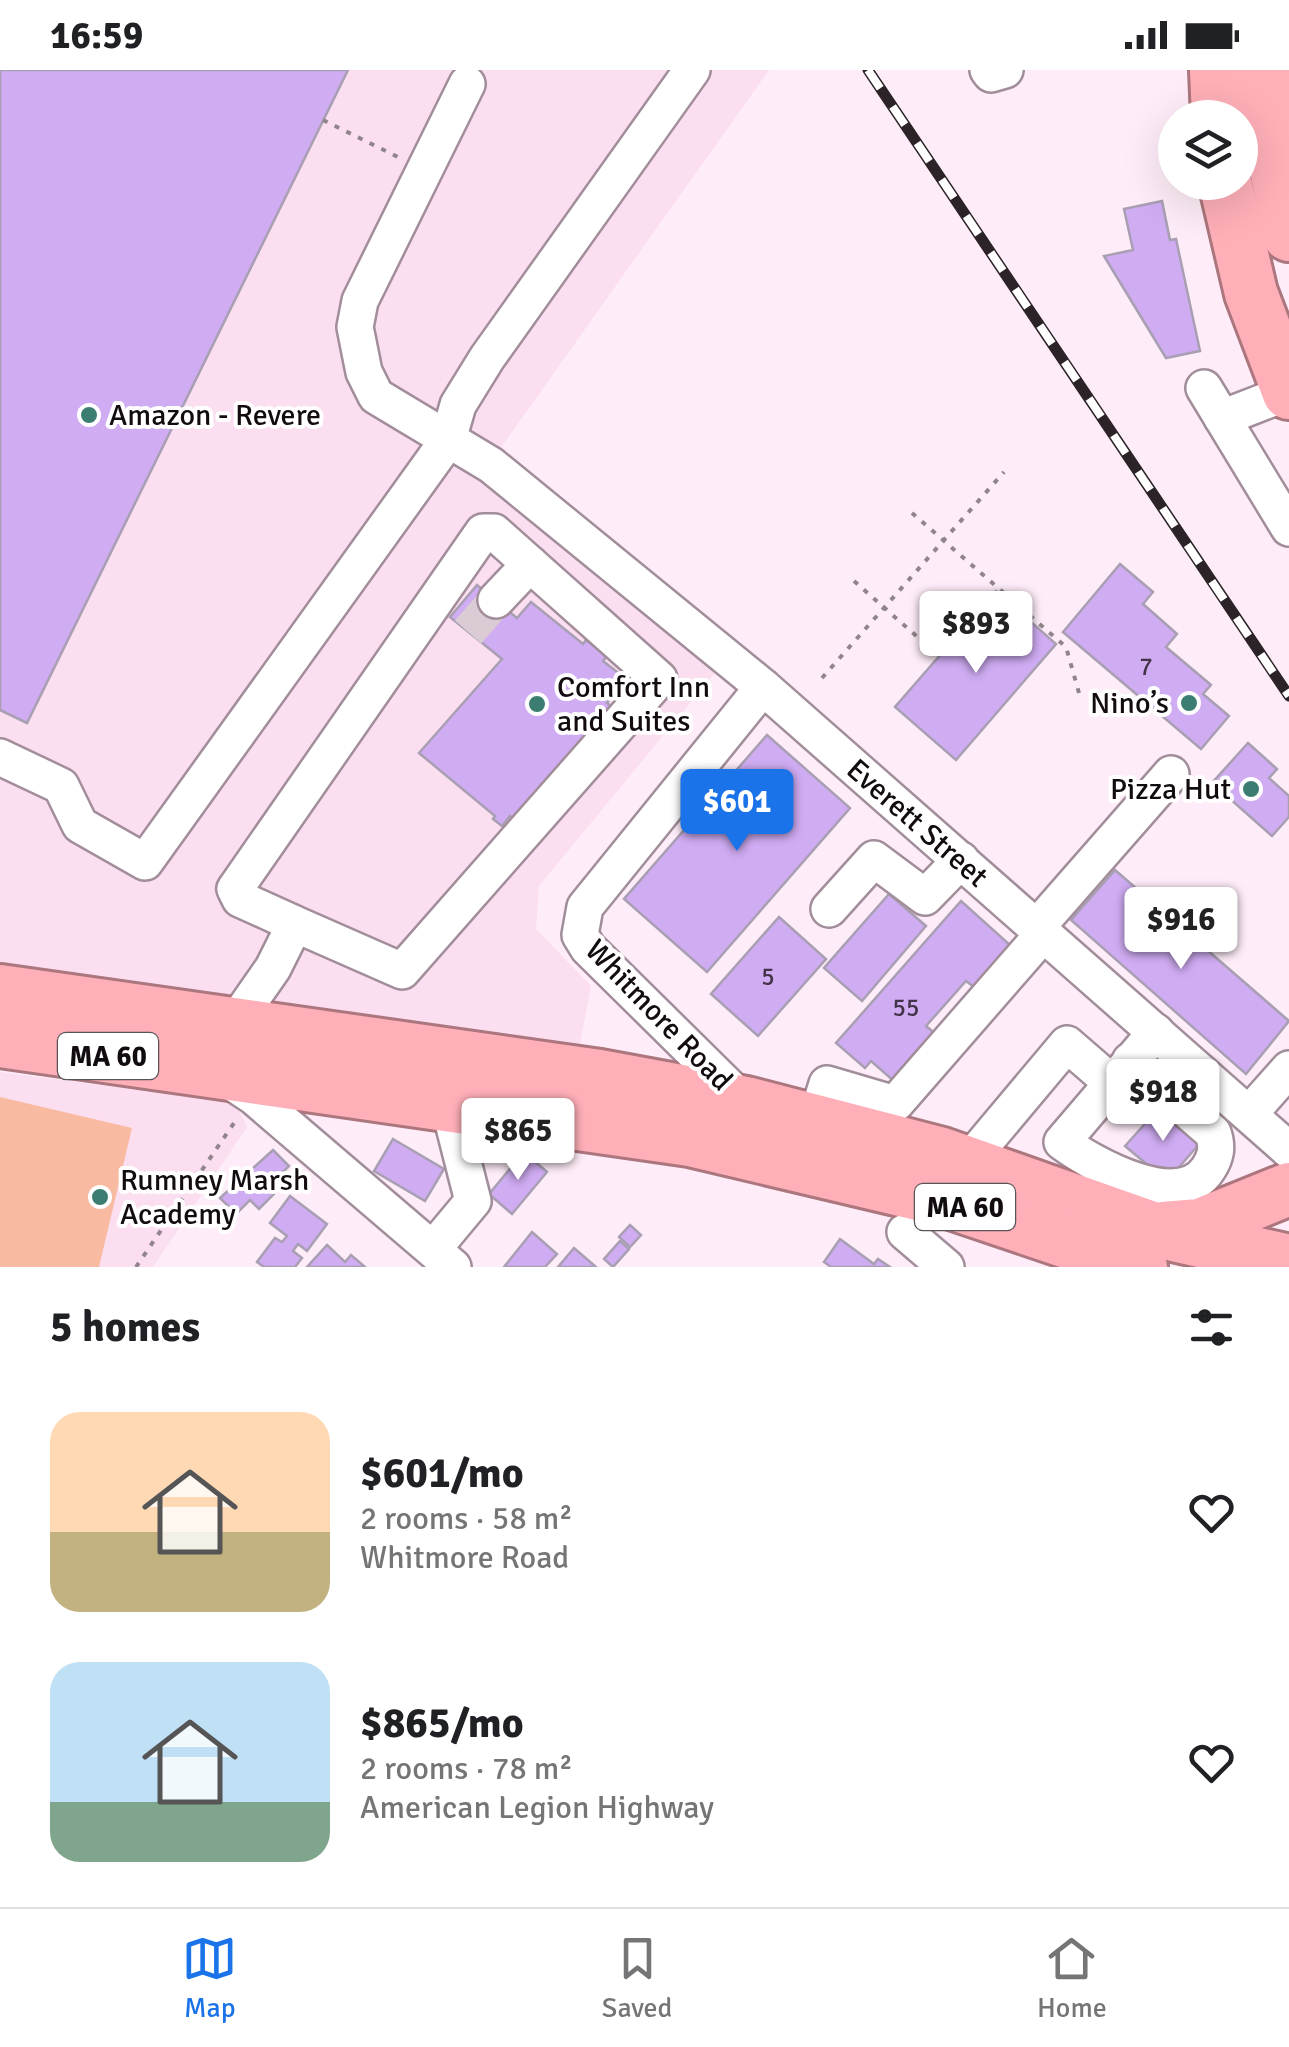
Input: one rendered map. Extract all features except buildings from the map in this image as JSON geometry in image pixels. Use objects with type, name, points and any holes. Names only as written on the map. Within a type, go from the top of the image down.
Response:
[{"type":"highway","points":[[1216,70],[1217,100]]},
{"type":"highway","points":[[1264,70],[1268,129],[1286,202]]},
{"type":"highway","points":[[1228,200],[1251,293],[1289,393]]},
{"type":"highway","name":"MA 60","points":[[0,991],[234,1064],[292,1032],[615,1078],[816,1119],[968,1162],[1131,1254]]},
{"type":"highway","name":"MA 60","points":[[0,1041],[234,1064],[448,1103],[647,1132],[803,1164],[1131,1254],[1267,1261]]},
{"type":"highway","points":[[1131,1254],[1289,1190]]},
{"type":"highway","points":[[1267,1261],[1289,1203]]},
{"type":"street","points":[[0,757],[62,786],[80,825],[145,862],[448,440],[458,404],[486,358],[692,70]]},
{"type":"street","points":[[988,70],[991,74],[1005,70]]},
{"type":"street","name":"Everett Street","points":[[467,84],[360,301],[355,328],[364,372],[376,396],[491,465],[763,688],[1289,1150]]},
{"type":"street","points":[[1289,393],[1213,403],[1289,528]]},
{"type":"street","points":[[660,679],[489,530],[482,532],[236,889],[240,898],[402,972],[660,679],[697,634]]},
{"type":"street","points":[[496,600],[530,564]]},
{"type":"street","name":"Whitmore Road","points":[[746,1103],[588,948],[579,922],[585,907],[763,688]]},
{"type":"street","points":[[816,1119],[827,1084],[895,1104],[1171,774]]},
{"type":"street","points":[[829,909],[874,859],[925,897],[961,860]]},
{"type":"street","points":[[296,924],[273,968],[234,1064],[443,1258],[472,1201],[448,1103]]},
{"type":"street","points":[[273,968],[292,1032]]},
{"type":"street","points":[[968,1162],[1066,1044],[1121,1072],[1213,1133],[1216,1152],[1202,1178],[1188,1188],[1170,1190],[1083,1157],[1062,1142],[1121,1072],[1156,1032]]},
{"type":"street","points":[[1248,1114],[1289,1069]]},
{"type":"street","points":[[904,1232],[946,1267]]},
{"type":"path","points":[[323,120],[424,170]]},
{"type":"path","points":[[822,678],[1004,472]]},
{"type":"path","points":[[912,513],[1066,647],[1079,693]]},
{"type":"path","points":[[854,581],[939,656]]},
{"type":"path","points":[[136,1267],[234,1064]]},
{"type":"shaded area","points":[[0,70],[769,70],[485,470],[718,669],[539,886],[536,929],[591,986],[577,1060],[0,975]]},
{"type":"shaded area","name":"Rumney Marsh Academy","points":[[0,1072],[236,1103],[247,1127],[153,1267],[0,1267]]},
{"type":"shaded area","points":[[0,1097],[132,1128],[99,1267],[0,1267]]},
{"type":"tunnel","points":[[468,632],[496,600]]},
{"type":"railway","points":[[868,70],[1289,696]]},
{"type":"place","name":"Amazon - Revere","points":[[89,415]]},
{"type":"place","name":"Nino’s","points":[[1189,703]]},
{"type":"place","name":"Comfort Inn and Suites","points":[[537,704]]},
{"type":"place","name":"Pizza Hut","points":[[1251,789]]},
{"type":"place","name":"Rumney Marsh Academy","points":[[100,1197]]}]
